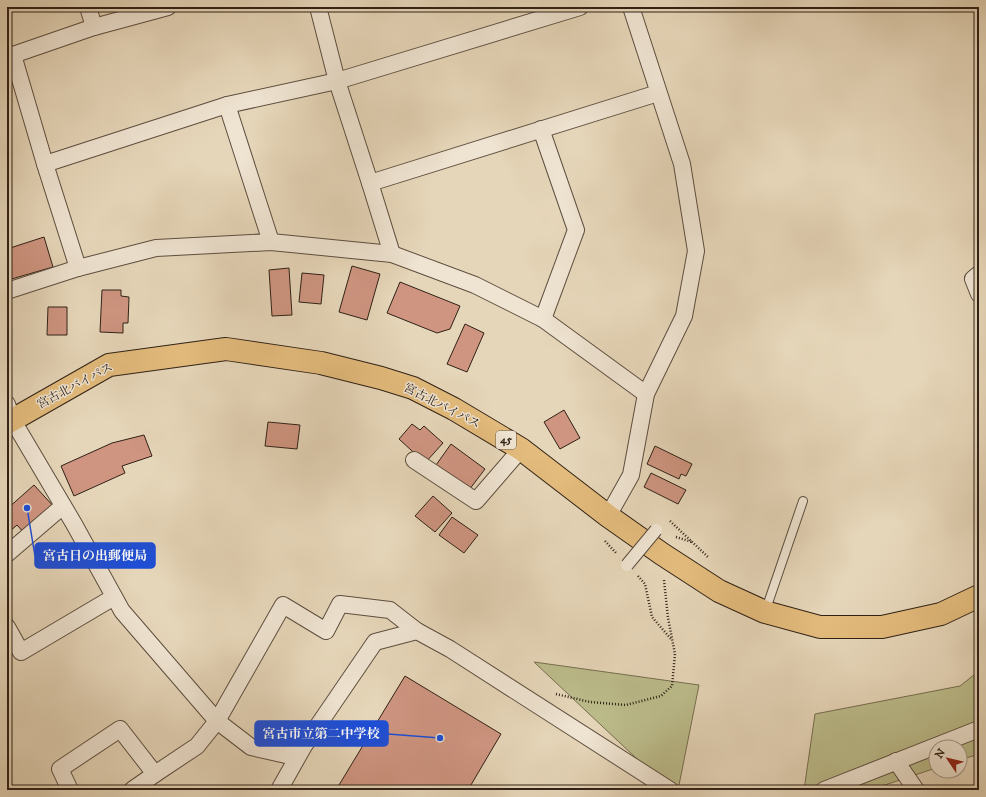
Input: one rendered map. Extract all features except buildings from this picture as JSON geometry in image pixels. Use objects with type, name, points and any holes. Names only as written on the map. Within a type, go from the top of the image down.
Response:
[{"type":"highway","name":"宮古北バイパス","points":[[9,416],[109,365],[226,349],[321,363],[381,378],[413,388],[454,409],[521,449],[608,516],[662,554],[719,591],[765,612],[820,626],[882,627],[941,614],[979,596]]},
{"type":"street","points":[[88,7],[94,27]]},
{"type":"street","points":[[78,268],[10,56],[94,27],[168,7]]},
{"type":"street","points":[[318,7],[337,81],[392,254]]},
{"type":"street","points":[[45,164],[227,105],[337,81],[580,7]]},
{"type":"street","points":[[608,516],[631,474],[646,394],[684,316],[696,251],[682,164],[631,7]]},
{"type":"street","points":[[370,183],[658,93]]},
{"type":"street","points":[[227,105],[271,242]]},
{"type":"street","points":[[541,129],[576,230],[543,319]]},
{"type":"street","points":[[7,291],[78,268],[156,248],[271,242],[392,254],[475,285],[543,319],[646,394]]},
{"type":"street","points":[[979,274],[973,279],[979,294]]},
{"type":"street","points":[[9,416],[63,506],[122,611],[217,721],[251,747],[286,755],[306,743]]},
{"type":"street","points":[[414,460],[476,501],[521,449]]},
{"type":"street","points":[[7,554],[63,506]]},
{"type":"street","points":[[627,565],[656,530]]},
{"type":"street","points":[[7,627],[21,652],[114,596]]},
{"type":"street","points":[[132,790],[197,746],[217,721],[284,605],[326,631],[340,604],[390,610],[417,631],[450,649],[670,790]]},
{"type":"street","points":[[279,790],[306,743],[375,642],[417,631]]},
{"type":"street","points":[[70,790],[60,769],[120,729],[155,774]]},
{"type":"street","points":[[824,790],[979,729]]},
{"type":"street","points":[[896,761],[916,790]]},
{"type":"lane","points":[[765,612],[804,501]]},
{"type":"path","points":[[667,518],[694,543]]},
{"type":"path","points":[[600,536],[645,584],[652,617],[672,640]]},
{"type":"path","points":[[552,693],[590,702],[626,705],[660,696],[672,686],[674,654],[668,618],[662,554]]},
{"type":"green space","points":[[534,662],[699,685],[678,790],[670,790]]},
{"type":"green space","points":[[979,671],[979,754],[968,757],[968,739],[928,739],[928,771],[870,790],[804,790],[815,714],[960,686]]},
{"type":"place","name":"宮古日の出郵便局","points":[[27,508]]},
{"type":"place","name":"宮古市立第二中学校","points":[[440,738]]}]
